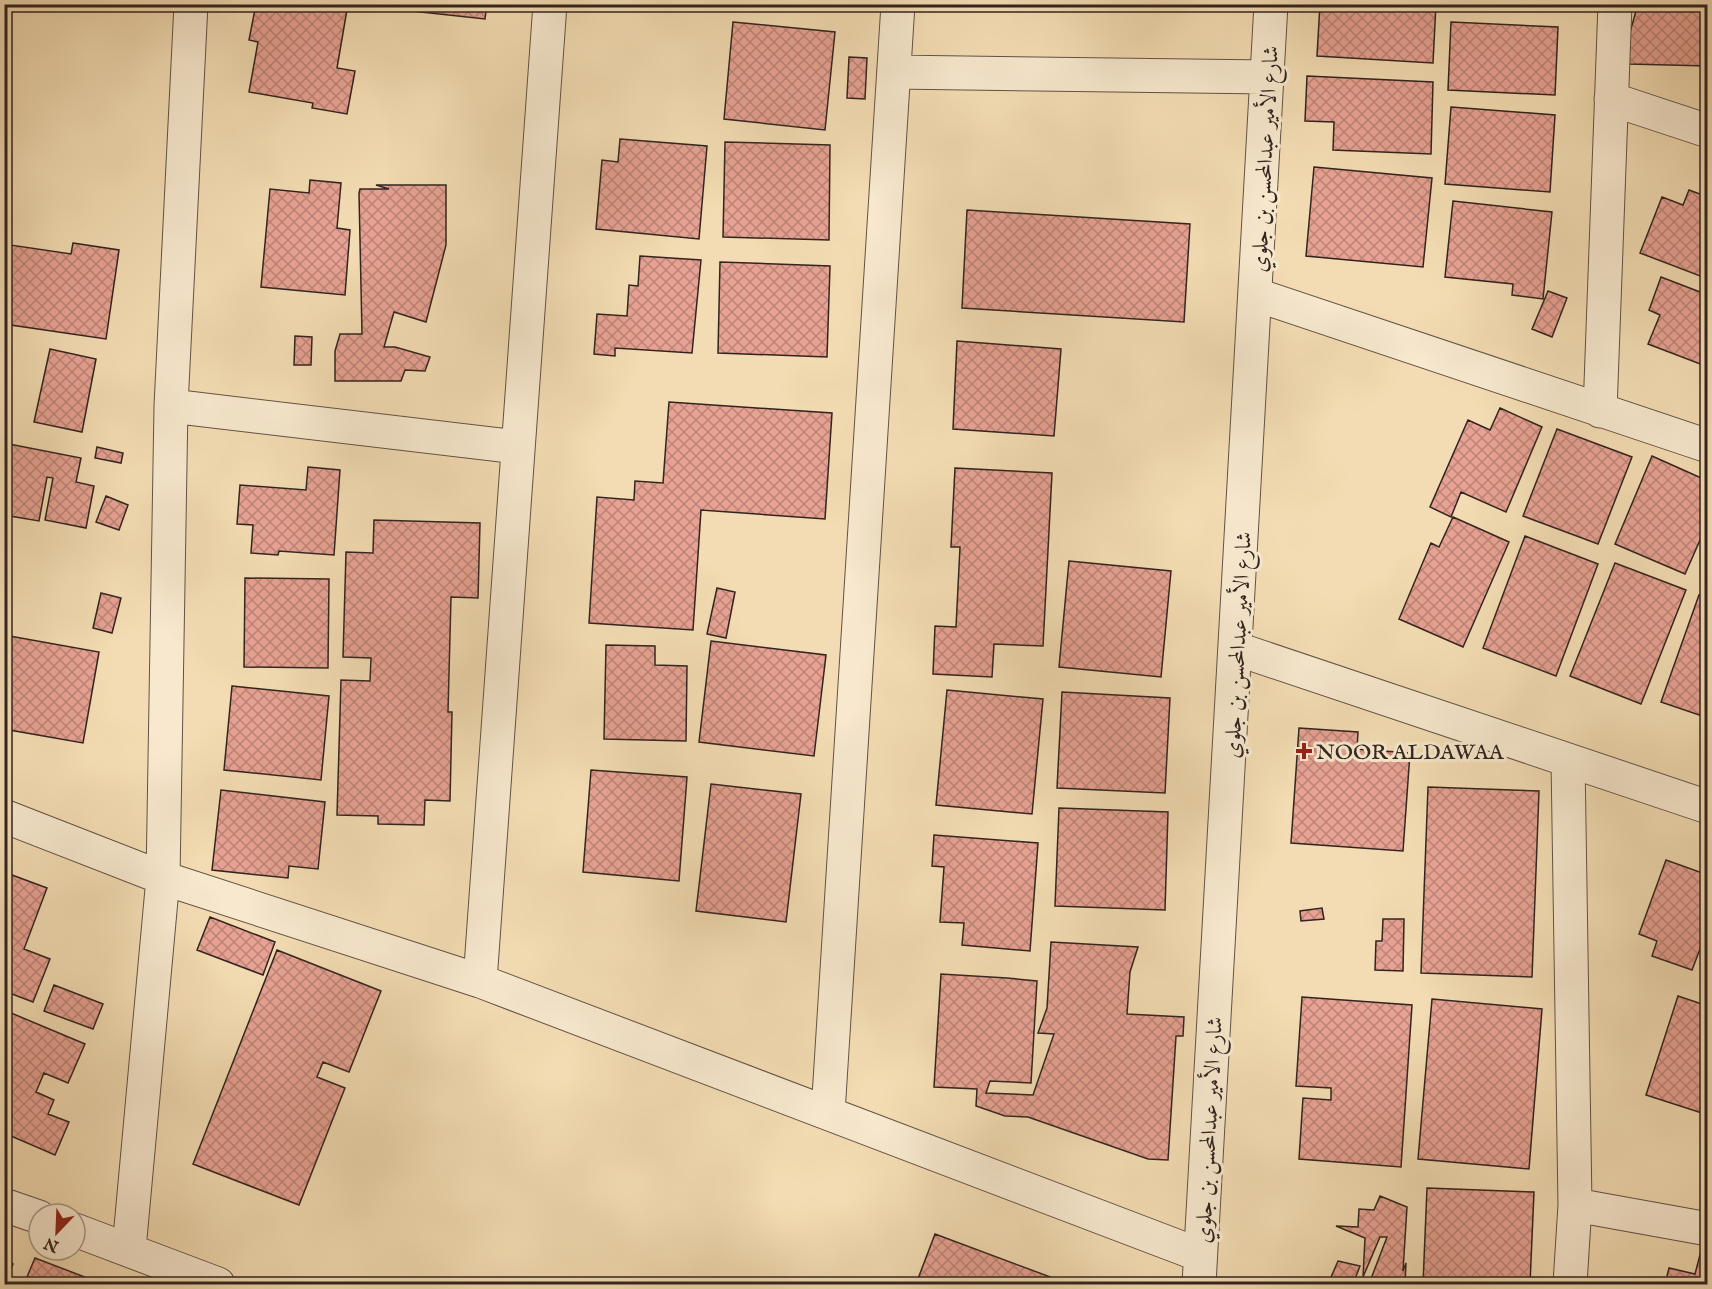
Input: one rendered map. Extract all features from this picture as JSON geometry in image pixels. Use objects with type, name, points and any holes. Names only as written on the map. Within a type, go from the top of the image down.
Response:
[{"type":"street","points":[[129,1249],[163,878],[171,406],[191,4]]},
{"type":"street","points":[[480,981],[550,4]]},
{"type":"street","points":[[828,1113],[898,4]]},
{"type":"street","name":"شارع الأمير عبدالمحسن بن جلوي","points":[[1200,1270],[1257,295],[1271,4]]},
{"type":"street","points":[[1600,411],[1615,4]]},
{"type":"street","points":[[894,72],[1268,77]]},
{"type":"street","points":[[1611,99],[1707,131]]},
{"type":"street","points":[[1257,295],[1707,446]]},
{"type":"street","points":[[171,406],[518,447]]},
{"type":"street","points":[[1237,650],[1707,807]]},
{"type":"street","points":[[1568,760],[1575,1205],[1570,1284]]},
{"type":"street","points":[[4,816],[163,878],[480,981],[828,1113],[1200,1270]]},
{"type":"street","points":[[4,1205],[27,1213]]},
{"type":"street","points":[[1575,1205],[1707,1229]]},
{"type":"street","points":[[87,1234],[218,1284]]},
{"type":"building","points":[[256,4],[348,4],[337,68],[355,71],[347,114],[312,108],[313,103],[249,92],[258,42],[249,40]]},
{"type":"building","points":[[375,4],[487,4],[485,19],[375,7]]},
{"type":"building","points":[[1320,4],[1436,4],[1433,63],[1317,56]]},
{"type":"building","points":[[1638,4],[1708,4],[1708,66],[1629,64],[1630,32]]},
{"type":"building","points":[[733,22],[835,32],[825,130],[724,119]]},
{"type":"building","points":[[1451,22],[1558,27],[1555,95],[1448,90]]},
{"type":"building","points":[[849,57],[867,58],[865,99],[847,98]]},
{"type":"building","points":[[1307,76],[1433,82],[1431,154],[1333,150],[1334,122],[1305,121]]},
{"type":"building","points":[[1451,107],[1555,115],[1550,192],[1445,184]]},
{"type":"building","points":[[620,139],[707,146],[699,239],[596,229],[602,160],[618,162]]},
{"type":"building","points":[[725,142],[830,145],[829,240],[723,237]]},
{"type":"building","points":[[1314,167],[1432,178],[1423,267],[1306,256]]},
{"type":"building","points":[[310,180],[341,183],[337,228],[350,230],[345,295],[261,287],[270,189],[309,193]]},
{"type":"building","points":[[376,185],[446,185],[446,245],[426,322],[394,312],[384,347],[395,347],[430,357],[425,371],[405,370],[401,381],[335,381],[335,351],[340,334],[362,334],[359,193],[360,189],[389,189]]},
{"type":"building","points":[[1689,190],[1708,197],[1708,279],[1640,253],[1662,197],[1683,205]]},
{"type":"building","points":[[1453,201],[1552,212],[1543,299],[1512,295],[1513,284],[1445,277]]},
{"type":"building","points":[[967,210],[1190,224],[1184,322],[962,308]]},
{"type":"building","points":[[73,243],[119,250],[106,339],[4,324],[4,244],[71,254]]},
{"type":"building","points":[[640,256],[701,260],[692,353],[615,348],[615,356],[594,354],[597,314],[627,316],[629,285],[638,286]]},
{"type":"building","points":[[720,262],[830,266],[827,357],[718,353]]},
{"type":"building","points":[[1661,277],[1708,295],[1708,367],[1648,344],[1660,315],[1649,310]]},
{"type":"building","points":[[1548,291],[1567,298],[1552,337],[1532,329]]},
{"type":"building","points":[[295,336],[312,337],[311,365],[294,365]]},
{"type":"building","points":[[957,341],[1061,349],[1054,436],[953,429]]},
{"type":"building","points":[[50,349],[96,359],[82,432],[34,422]]},
{"type":"building","points":[[669,402],[832,413],[825,519],[701,510],[693,630],[589,623],[597,497],[634,500],[635,481],[663,483]]},
{"type":"building","points":[[1500,408],[1542,427],[1506,512],[1461,492],[1451,517],[1430,507],[1468,420],[1490,430]]},
{"type":"building","points":[[1557,429],[1632,457],[1598,544],[1523,516]]},
{"type":"building","points":[[4,443],[81,458],[76,482],[94,486],[86,528],[45,520],[53,478],[47,477],[39,521],[4,515]]},
{"type":"building","points":[[97,447],[123,453],[121,463],[95,458]]},
{"type":"building","points":[[1652,456],[1708,481],[1708,522],[1685,574],[1615,544]]},
{"type":"building","points":[[308,467],[340,470],[334,555],[279,551],[278,555],[251,553],[253,525],[237,524],[240,485],[306,490]]},
{"type":"building","points":[[955,468],[1052,473],[1043,646],[994,644],[992,677],[933,674],[935,626],[956,627],[960,547],[951,547]]},
{"type":"building","points":[[106,496],[128,505],[119,530],[96,522]]},
{"type":"building","points":[[1453,517],[1509,542],[1463,647],[1399,619],[1431,543],[1439,547]]},
{"type":"building","points":[[374,520],[480,523],[478,598],[451,597],[448,712],[452,712],[450,801],[425,800],[424,825],[378,824],[378,816],[337,815],[341,680],[370,681],[371,658],[343,657],[346,552],[373,553]]},
{"type":"building","points":[[1525,536],[1598,564],[1556,676],[1483,648]]},
{"type":"building","points":[[1069,561],[1171,571],[1161,677],[1059,667]]},
{"type":"building","points":[[1615,563],[1686,590],[1641,704],[1570,676]]},
{"type":"building","points":[[245,578],[329,579],[328,668],[244,667]]},
{"type":"building","points":[[717,588],[735,592],[726,638],[707,634]]},
{"type":"building","points":[[101,593],[121,598],[112,633],[93,628]]},
{"type":"building","points":[[1699,595],[1708,598],[1708,718],[1661,702]]},
{"type":"building","points":[[4,635],[99,652],[83,743],[4,729]]},
{"type":"building","points":[[711,641],[826,655],[814,756],[699,742]]},
{"type":"building","points":[[606,645],[655,646],[655,665],[687,666],[686,741],[604,739]]},
{"type":"building","points":[[232,686],[329,696],[321,780],[224,770]]},
{"type":"building","points":[[947,690],[1043,699],[1032,814],[936,805]]},
{"type":"building","points":[[1062,692],[1170,698],[1165,793],[1057,788]]},
{"type":"building","points":[[1299,728],[1358,732],[1357,749],[1410,753],[1403,851],[1291,843]]},
{"type":"building","points":[[591,770],[687,777],[679,881],[583,872]]},
{"type":"building","points":[[711,784],[801,794],[786,922],[696,911]]},
{"type":"building","points":[[1428,787],[1539,791],[1532,977],[1421,973]]},
{"type":"building","points":[[221,790],[325,802],[318,869],[289,866],[288,878],[212,870]]},
{"type":"building","points":[[1059,808],[1168,812],[1165,910],[1055,906]]},
{"type":"building","points":[[934,835],[1038,843],[1030,951],[962,945],[964,923],[940,922],[944,867],[932,866]]},
{"type":"building","points":[[1666,860],[1708,875],[1708,928],[1692,970],[1652,956],[1657,941],[1639,934]]},
{"type":"building","points":[[4,872],[47,888],[24,949],[50,959],[33,1002],[4,991]]},
{"type":"building","points":[[1322,908],[1324,919],[1301,921],[1300,911]]},
{"type":"building","points":[[210,917],[275,942],[263,975],[197,950]]},
{"type":"building","points":[[1383,919],[1404,919],[1403,971],[1375,970],[1376,941],[1382,941]]},
{"type":"building","points":[[1051,942],[1138,947],[1130,972],[1127,1014],[1184,1017],[1183,1036],[1176,1036],[1168,1160],[1148,1159],[1028,1117],[1005,1116],[976,1106],[977,1089],[934,1087],[941,974],[1007,978],[1037,981],[1031,1083],[990,1081],[986,1093],[1033,1095],[1054,1034],[1038,1033],[1047,1008]]},
{"type":"building","points":[[277,950],[381,991],[349,1072],[323,1062],[317,1077],[345,1088],[299,1205],[193,1164]]},
{"type":"building","points":[[54,985],[103,1004],[93,1029],[44,1011]]},
{"type":"building","points":[[1678,996],[1708,1006],[1708,1115],[1646,1095]]},
{"type":"building","points":[[1302,997],[1412,1005],[1401,1167],[1299,1159],[1303,1098],[1331,1100],[1331,1088],[1296,1086]]},
{"type":"building","points":[[1432,999],[1542,1009],[1529,1169],[1418,1159]]},
{"type":"building","points":[[4,1010],[85,1044],[68,1083],[44,1073],[36,1092],[54,1100],[48,1114],[69,1122],[55,1155],[4,1133]]},
{"type":"building","points":[[1427,1188],[1534,1192],[1530,1284],[1423,1284]]},
{"type":"building","points":[[1380,1196],[1407,1207],[1403,1271],[1406,1263],[1405,1284],[1369,1284],[1387,1237],[1380,1237],[1363,1277],[1365,1238],[1336,1226],[1358,1227],[1359,1209],[1374,1210]]},
{"type":"building","points":[[935,1234],[1069,1284],[916,1284]]},
{"type":"building","points":[[1702,1247],[1708,1248],[1708,1284],[1665,1284],[1669,1268],[1695,1274]]},
{"type":"building","points":[[4,1261],[13,1264],[5,1284],[4,1284]]},
{"type":"building","points":[[1338,1261],[1360,1266],[1353,1284],[1328,1284]]},
{"type":"building","points":[[33,1262],[45,1262],[103,1284],[24,1284]]},
{"type":"place","name":"NOOR ALDAWAA","points":[[1304,751]]}]
